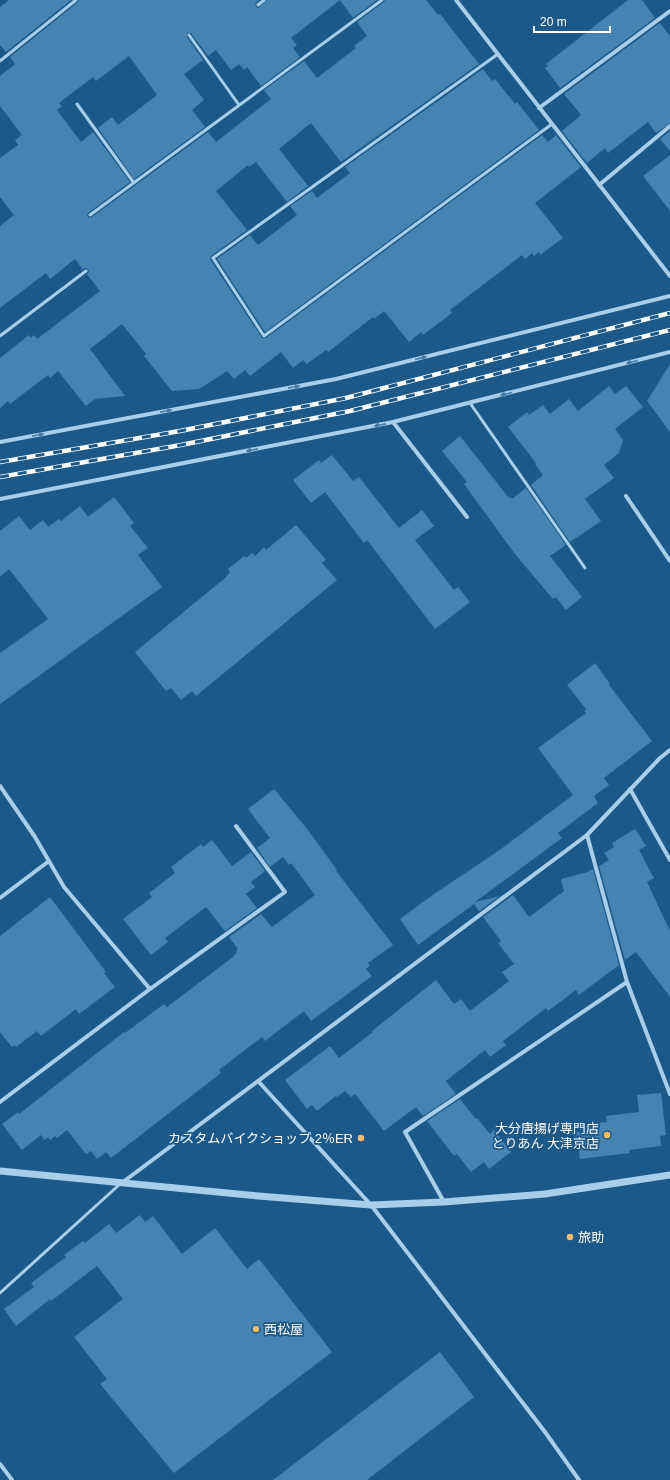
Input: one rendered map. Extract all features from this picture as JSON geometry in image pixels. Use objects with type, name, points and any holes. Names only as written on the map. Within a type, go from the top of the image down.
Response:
[{"type":"street","points":[[456,0],[670,276]]},
{"type":"street","points":[[539,108],[670,11]]},
{"type":"street","points":[[599,185],[670,126]]},
{"type":"street","points":[[0,442],[336,379],[670,296]]},
{"type":"street","points":[[0,499],[393,422],[670,352]]},
{"type":"street","points":[[393,422],[467,517]]},
{"type":"street","points":[[626,496],[670,561]]},
{"type":"street","points":[[121,1184],[587,835],[660,758],[670,750]]},
{"type":"street","points":[[0,786],[35,837],[64,887],[150,989]]},
{"type":"street","points":[[630,789],[670,860]]},
{"type":"street","points":[[0,1102],[150,989],[285,892],[236,826]]},
{"type":"street","points":[[587,835],[627,982],[670,1094]]},
{"type":"street","points":[[0,898],[49,861]]},
{"type":"street","points":[[444,1202],[405,1132],[627,982]]},
{"type":"street","points":[[258,1081],[371,1205],[545,1432],[579,1480]]},
{"type":"street","points":[[0,1171],[121,1184],[371,1205],[444,1202],[544,1194],[670,1175]]},
{"type":"street","points":[[0,1464],[12,1480]]},
{"type":"lane","points":[[0,61],[76,0]]},
{"type":"lane","points":[[258,5],[264,0]]},
{"type":"lane","points":[[90,215],[382,0]]},
{"type":"lane","points":[[189,35],[239,105]]},
{"type":"lane","points":[[498,54],[213,258],[264,336],[552,124]]},
{"type":"lane","points":[[77,104],[134,183]]},
{"type":"lane","points":[[0,336],[86,272]]},
{"type":"lane","points":[[470,403],[585,568]]},
{"type":"lane","points":[[0,1293],[121,1184]]},
{"type":"building","points":[[9,0],[71,0],[6,52],[0,45],[0,7]]},
{"type":"building","points":[[79,0],[259,0],[255,4],[258,8],[267,0],[340,0],[291,38],[297,45],[293,48],[300,57],[261,86],[247,67],[244,70],[239,64],[231,70],[216,50],[208,56],[191,33],[187,33],[187,37],[203,60],[184,74],[204,100],[192,110],[205,127],[134,179],[98,128],[112,117],[118,125],[157,95],[129,56],[96,81],[93,77],[59,103],[62,106],[57,110],[81,142],[93,132],[130,182],[88,213],[87,216],[89,218],[208,132],[216,142],[271,99],[264,90],[304,61],[317,78],[356,48],[354,46],[367,36],[357,22],[385,0],[426,0],[438,15],[440,14],[479,64],[341,162],[311,123],[279,149],[308,186],[287,202],[256,162],[249,167],[248,165],[216,191],[247,230],[211,256],[210,259],[262,338],[266,338],[542,135],[548,142],[556,135],[581,167],[535,203],[563,238],[540,255],[539,252],[534,256],[532,253],[525,259],[522,255],[450,310],[452,313],[423,335],[421,332],[409,342],[384,311],[374,319],[373,317],[328,352],[326,350],[307,364],[303,360],[293,368],[281,352],[250,376],[245,370],[234,379],[227,371],[199,389],[172,391],[144,356],[146,354],[122,324],[90,349],[125,396],[95,399],[86,406],[58,371],[50,378],[48,375],[10,404],[8,401],[0,408],[0,358],[29,335],[31,338],[34,335],[37,339],[100,291],[87,274],[89,272],[88,269],[85,268],[83,270],[75,259],[50,279],[46,273],[0,308],[0,226],[14,215],[0,197],[0,158],[18,145],[15,140],[22,135],[0,106],[0,76],[15,64],[10,57]]},
{"type":"building","points":[[340,0],[377,0],[353,18]]},
{"type":"building","points":[[628,0],[642,0],[655,18],[560,88],[545,68],[548,66],[546,64]]},
{"type":"building","points":[[660,23],[670,36],[670,123],[656,133],[648,122],[608,153],[605,148],[587,163],[562,131],[581,115],[564,94]]},
{"type":"building","points":[[483,69],[492,81],[495,79],[515,104],[517,102],[539,130],[265,332],[217,259],[250,235],[258,245],[297,215],[290,206],[312,191],[317,198],[350,173],[345,167]]},
{"type":"building","points":[[670,131],[670,151],[660,139]]},
{"type":"building","points":[[670,155],[670,211],[643,176]]},
{"type":"building","points":[[670,364],[670,432],[647,401]]},
{"type":"building","points":[[609,386],[615,394],[626,386],[643,407],[615,429],[623,440],[619,453],[604,465],[614,478],[585,499],[601,521],[570,542],[531,485],[543,475],[535,464],[536,463],[508,427],[527,412],[529,415],[543,405],[550,414],[569,399],[578,411]]},
{"type":"building","points":[[460,436],[509,498],[510,497],[512,499],[526,488],[566,545],[550,556],[582,597],[566,610],[556,597],[553,599],[515,554],[464,484],[467,482],[442,451]]},
{"type":"building","points":[[332,455],[353,481],[359,477],[399,528],[422,510],[434,526],[415,540],[454,590],[458,587],[470,602],[435,629],[367,540],[364,543],[325,492],[311,503],[293,480],[319,460],[321,463]]},
{"type":"building","points":[[114,497],[134,523],[130,526],[148,548],[138,555],[162,587],[0,704],[0,653],[48,619],[9,569],[0,577],[0,531],[19,516],[30,530],[43,520],[48,527],[59,519],[61,521],[80,506],[88,517]]},
{"type":"building","points":[[296,525],[326,560],[322,563],[337,580],[196,696],[192,691],[181,700],[171,688],[166,691],[135,652],[225,578],[230,572],[228,569],[244,556],[246,558],[252,553],[255,556],[264,547],[266,550]]},
{"type":"building","points":[[595,663],[610,684],[609,685],[652,741],[604,778],[609,785],[594,796],[598,803],[558,833],[562,838],[475,902],[500,896],[479,911],[474,904],[418,945],[400,919],[501,849],[573,795],[538,748],[586,713],[584,711],[586,709],[567,685]]},
{"type":"building","points":[[274,789],[308,830],[337,870],[336,871],[393,945],[368,963],[370,966],[366,969],[372,976],[311,1021],[304,1011],[265,1041],[262,1037],[219,1070],[221,1073],[111,1158],[106,1152],[97,1159],[91,1151],[86,1154],[67,1130],[57,1138],[55,1136],[50,1140],[48,1137],[44,1140],[41,1135],[22,1150],[2,1124],[18,1112],[19,1114],[124,1032],[125,1033],[164,1004],[167,1007],[233,957],[238,949],[229,937],[261,914],[272,927],[315,895],[291,863],[289,865],[283,857],[270,867],[257,848],[270,838],[248,809]]},
{"type":"building","points":[[635,829],[646,846],[639,850],[654,878],[647,882],[670,931],[670,997],[636,952],[625,960],[599,866],[609,860],[604,853],[614,847],[612,843]]},
{"type":"building","points":[[212,840],[232,866],[251,852],[265,871],[251,882],[255,887],[246,894],[257,908],[225,931],[206,907],[165,938],[168,942],[151,955],[123,919],[152,897],[149,893],[175,873],[171,867],[201,844],[203,847]]},
{"type":"building","points":[[593,869],[619,965],[579,995],[576,990],[548,1011],[546,1008],[503,1041],[506,1045],[490,1057],[485,1050],[446,1081],[456,1094],[423,1116],[416,1107],[384,1131],[355,1094],[351,1097],[345,1091],[317,1111],[312,1105],[307,1109],[285,1080],[330,1046],[339,1058],[436,980],[454,1004],[461,999],[470,1011],[509,981],[502,972],[514,964],[498,943],[501,941],[483,917],[513,895],[529,917],[564,891],[561,879],[588,872]]},
{"type":"building","points":[[50,897],[106,972],[104,973],[115,987],[79,1014],[76,1009],[41,1036],[37,1031],[16,1047],[15,1045],[12,1047],[0,1032],[0,936]]},
{"type":"building","points":[[661,1093],[666,1135],[660,1136],[661,1146],[629,1150],[630,1153],[580,1159],[576,1132],[588,1131],[587,1124],[607,1122],[606,1116],[639,1112],[637,1095]]},
{"type":"building","points":[[460,1099],[490,1134],[494,1130],[511,1152],[489,1169],[484,1162],[471,1172],[457,1154],[454,1156],[427,1121]]},
{"type":"building","points":[[140,1215],[145,1222],[153,1216],[182,1254],[215,1228],[247,1269],[259,1259],[332,1352],[174,1473],[100,1384],[107,1379],[74,1337],[123,1299],[97,1266],[51,1301],[50,1299],[16,1326],[4,1309],[34,1287],[31,1283],[66,1257],[64,1255],[83,1241],[85,1243],[109,1224],[116,1233]]},
{"type":"building","points":[[440,1352],[474,1397],[367,1480],[273,1480]]},
{"type":"railway","points":[[0,462],[180,431],[346,398],[670,313]]},
{"type":"railway","points":[[0,477],[181,445],[350,411],[670,330]]},
{"type":"place","name":"大分唐揚げ専門店 とりあん 大津京店","points":[[607,1135]]},
{"type":"place","name":"カスタムバイクショップ 2％ER","points":[[361,1138]]},
{"type":"place","name":"旅助","points":[[570,1237]]},
{"type":"place","name":"西松屋","points":[[256,1329]]}]
